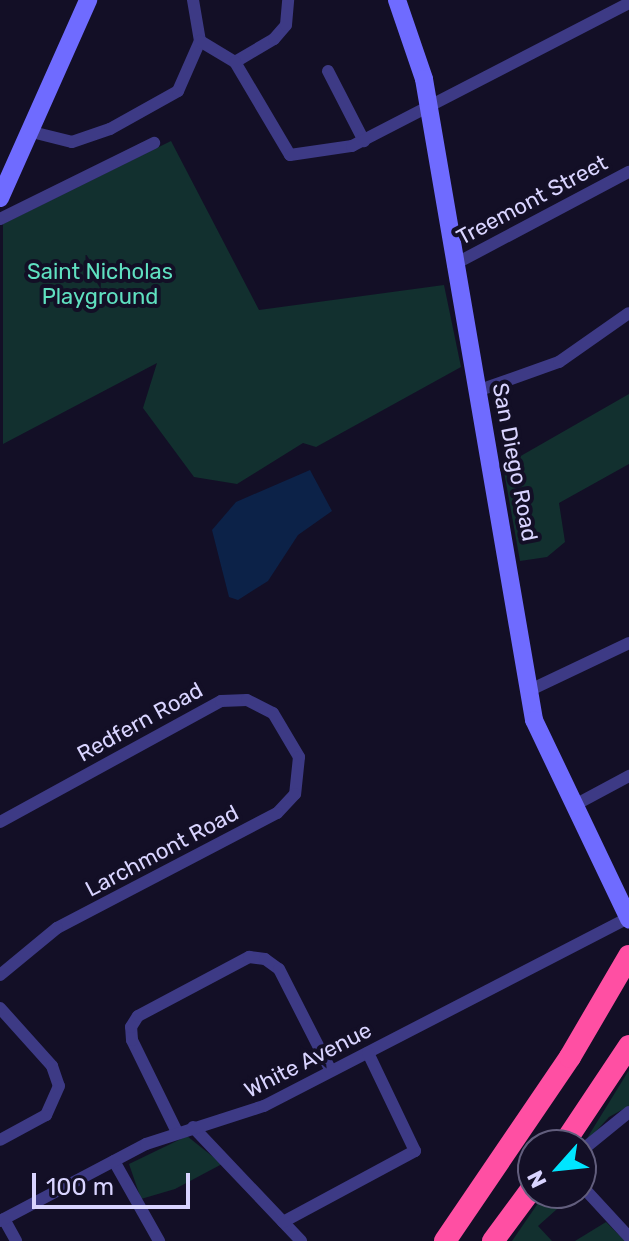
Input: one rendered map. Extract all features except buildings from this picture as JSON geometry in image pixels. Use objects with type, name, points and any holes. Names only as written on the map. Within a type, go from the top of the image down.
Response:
[{"type":"highway","points":[[445,1241],[570,1057],[624,965]]},
{"type":"highway","points":[[574,1129],[629,1046]]},
{"type":"highway","points":[[493,1241],[517,1209]]},
{"type":"street","points":[[0,198],[88,0]]},
{"type":"street","points":[[28,131],[72,142],[96,135],[178,91],[190,73],[200,41],[193,0]]},
{"type":"street","points":[[235,62],[286,25],[288,0]]},
{"type":"street","name":"San Diego Road","points":[[397,0],[417,52],[428,108],[453,265],[512,571],[528,691],[540,736],[629,918]]},
{"type":"street","points":[[200,41],[235,62],[293,158],[364,141],[629,3]]},
{"type":"street","points":[[328,71],[364,141]]},
{"type":"street","points":[[0,219],[154,143]]},
{"type":"street","name":"Treemont Street","points":[[453,265],[629,172]]},
{"type":"street","points":[[477,391],[569,357],[629,313]]},
{"type":"street","points":[[528,691],[629,643]]},
{"type":"street","name":"Redfern Road","points":[[0,822],[221,701],[262,705],[291,740]]},
{"type":"street","name":"Larchmont Road","points":[[0,975],[57,928],[286,806],[300,782],[291,740]]},
{"type":"street","points":[[573,806],[629,776]]},
{"type":"street","name":"White Avenue","points":[[2,1220],[177,1132],[248,1113],[629,918]]},
{"type":"street","points":[[177,1132],[132,1040],[131,1027],[138,1016],[249,957],[265,959],[279,969],[331,1071]]},
{"type":"street","points":[[0,1008],[52,1066],[59,1086],[46,1115],[0,1140]]},
{"type":"street","points":[[283,1222],[415,1151],[368,1053]]},
{"type":"street","points":[[597,1138],[629,1112]]},
{"type":"street","points":[[193,1127],[301,1241]]},
{"type":"street","points":[[114,1161],[159,1241]]},
{"type":"street","points":[[597,1202],[629,1237]]},
{"type":"street","points":[[2,1220],[16,1241]]},
{"type":"green space","name":"Saint Nicholas Playground","points":[[171,141],[259,310],[444,285],[461,367],[316,447],[303,443],[237,484],[194,477],[143,408],[157,363],[3,444],[3,224]]},
{"type":"green space","points":[[629,394],[629,464],[559,503],[565,542],[547,557],[520,561],[503,466]]},
{"type":"green space","points":[[629,1070],[629,1106],[609,1117],[597,1130],[593,1129]]},
{"type":"green space","points":[[187,1136],[222,1164],[175,1189],[141,1199],[129,1164]]},
{"type":"green space","points":[[534,1209],[557,1209],[538,1226],[552,1241],[512,1241]]},
{"type":"green space","points":[[606,1222],[625,1241],[575,1241]]},
{"type":"water","points":[[310,470],[332,511],[298,535],[268,581],[238,600],[229,597],[212,530],[236,502]]}]
